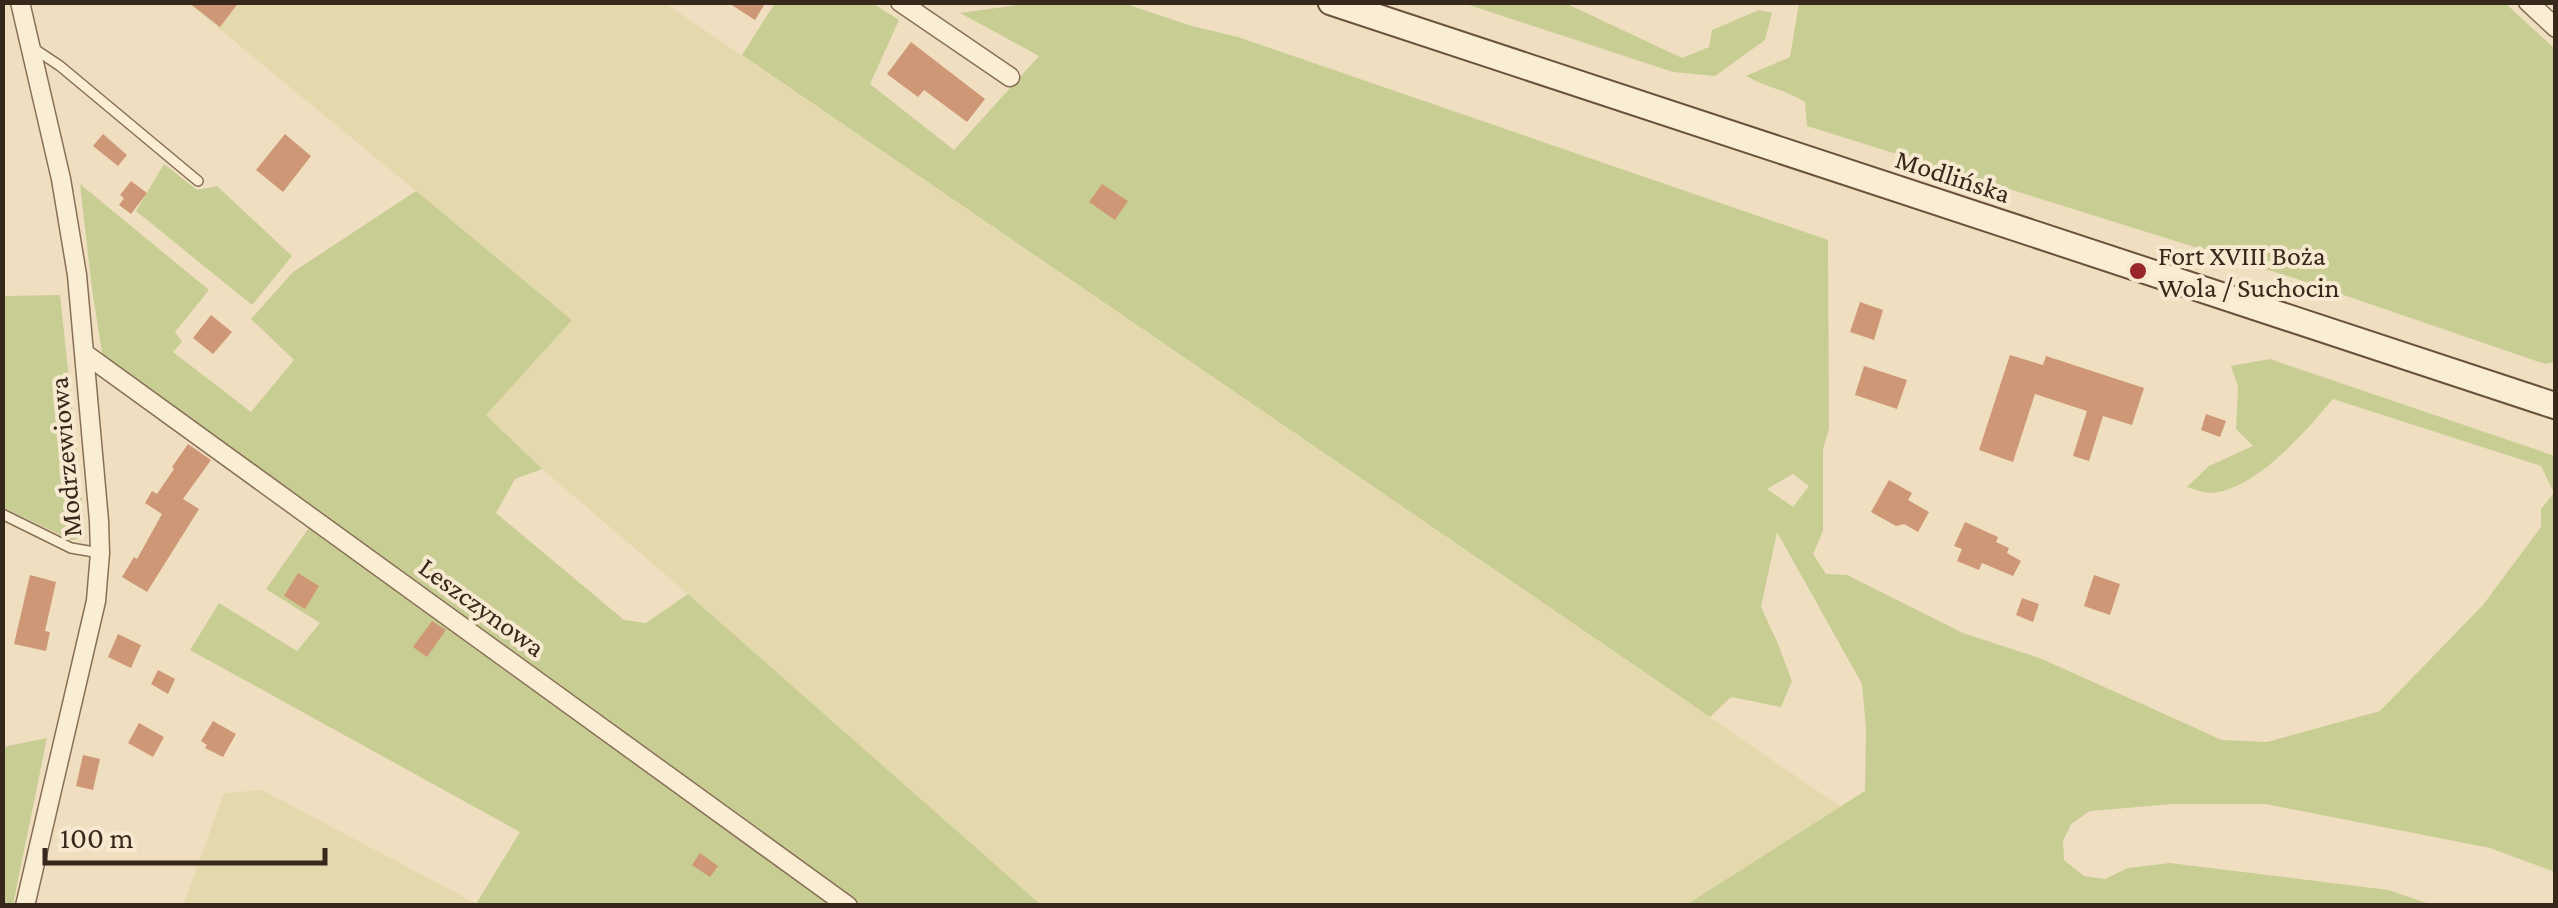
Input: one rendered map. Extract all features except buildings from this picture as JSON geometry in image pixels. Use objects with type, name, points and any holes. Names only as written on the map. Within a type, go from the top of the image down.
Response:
[{"type":"main road","name":"Modlińska","points":[[1331,2],[2556,406]]},
{"type":"street","name":"Modrzewiowa","points":[[20,2],[61,178],[77,275],[100,553],[96,601],[25,906]]},
{"type":"street","points":[[900,2],[1010,77]]},
{"type":"street","points":[[2528,2],[2556,28]]},
{"type":"street","name":"Leszczynowa","points":[[84,353],[848,906]]},
{"type":"lane","points":[[30,46],[60,66],[198,181]]},
{"type":"lane","points":[[2,514],[71,548],[100,553]]},
{"type":"shaded area","points":[[188,3],[665,3],[1841,807],[1686,905],[1041,905],[485,415],[571,319]]},
{"type":"shaded area","points":[[262,790],[479,905],[183,906],[224,793]]},
{"type":"green space","points":[[775,3],[872,3],[899,20],[870,84],[954,150],[1039,56],[960,13],[1033,3],[1123,3],[1238,37],[1828,240],[1829,429],[1823,449],[1823,531],[1813,554],[1826,574],[1847,575],[1963,633],[2042,659],[2222,740],[2267,742],[2380,711],[2483,605],[2541,527],[2541,509],[2554,493],[2541,466],[2333,399],[2278,458],[2244,482],[2210,493],[2187,487],[2209,466],[2253,446],[2236,429],[2238,387],[2231,366],[2270,359],[2555,456],[2555,872],[2490,848],[2265,804],[2174,804],[2090,811],[2071,824],[2063,841],[2064,860],[2084,876],[2105,879],[2128,868],[2170,863],[2388,890],[2433,905],[1686,905],[1865,791],[1862,684],[1777,532],[1761,607],[1792,681],[1781,707],[1731,697],[1710,717],[742,55]],"holes":[[[1793,474],[1809,486],[1793,507],[1767,489]]]},
{"type":"green space","points":[[1463,3],[1565,3],[1682,58],[1709,47],[1712,30],[1759,10],[1772,13],[1765,40],[1715,76],[1673,72]]},
{"type":"green space","points":[[1799,3],[2505,3],[2555,49],[2555,362],[2545,364],[2294,278],[1807,126],[1805,102],[1746,76],[1790,57]]},
{"type":"green space","points":[[164,164],[197,190],[217,186],[292,256],[252,305],[136,211]]},
{"type":"green space","points":[[80,184],[209,290],[175,332],[182,342],[173,352],[251,412],[294,360],[251,319],[293,272],[416,191],[572,320],[486,415],[542,469],[515,479],[496,513],[624,620],[646,623],[688,594],[1041,905],[476,904],[520,832],[190,650],[219,603],[297,651],[320,623],[266,589],[313,522],[104,365]]},
{"type":"green space","points":[[60,295],[86,538],[71,540],[2,507],[3,296]]},
{"type":"green space","points":[[47,738],[13,905],[3,905],[3,747]]},
{"type":"place","name":"Fort XVIII Boża Wola / Suchocin","points":[[2138,271]]}]
